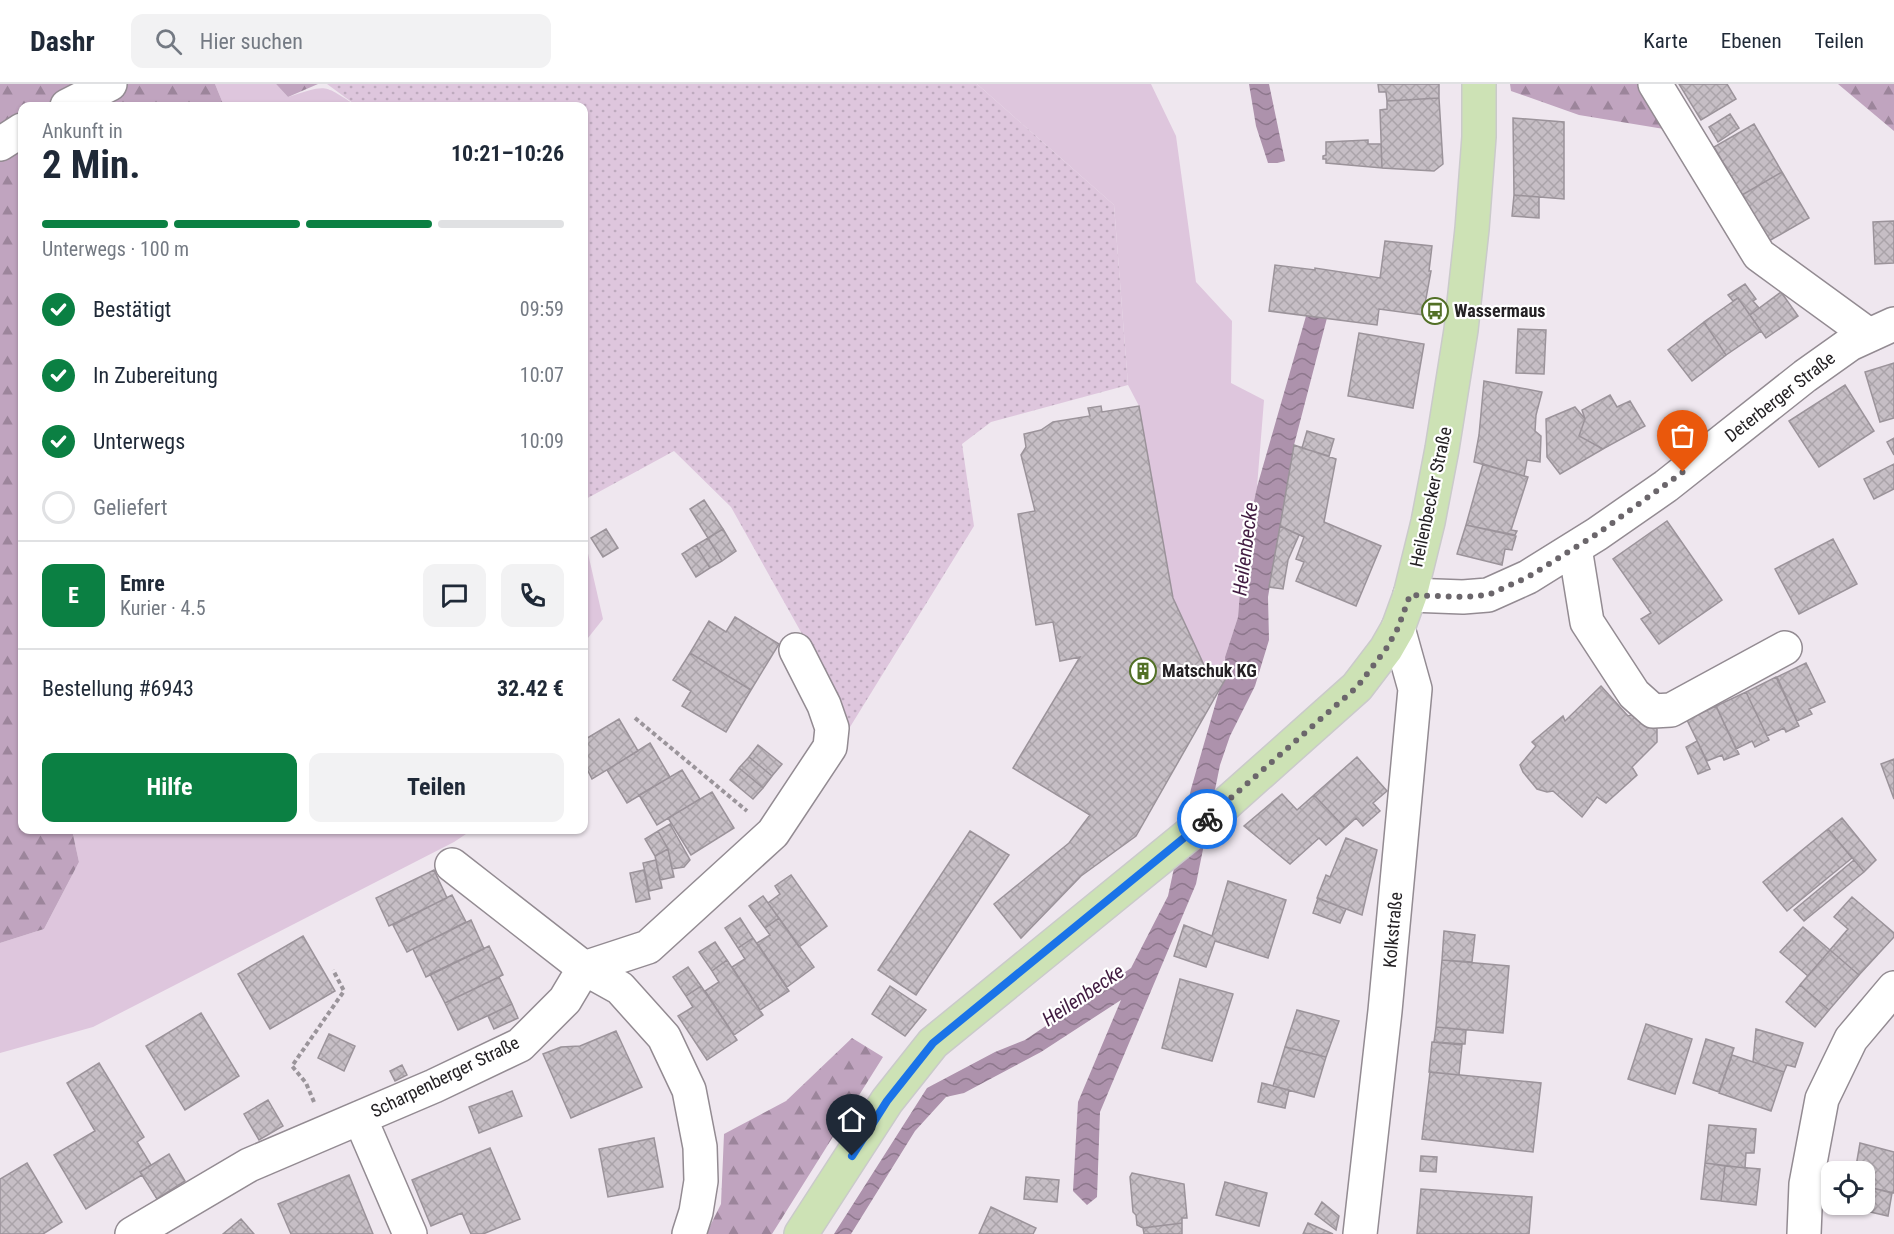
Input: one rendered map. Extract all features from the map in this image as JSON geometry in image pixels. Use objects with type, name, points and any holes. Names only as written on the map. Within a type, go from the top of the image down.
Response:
[{"type":"main road","name":"Heilenbecker Straße","points":[[801,1234],[887,1101],[933,1043],[1219,810],[1357,687],[1386,649],[1398,628],[1410,595],[1428,522],[1442,449],[1461,330],[1479,137],[1479,84]]},
{"type":"street","points":[[75,102],[110,84]]},
{"type":"street","name":"Deterberger Straße","points":[[1656,84],[1759,255],[1881,330]]},
{"type":"street","points":[[0,144],[18,133]]},
{"type":"street","name":"Deterberger Straße","points":[[1410,595],[1463,597],[1488,595],[1528,577],[1666,486],[1805,376],[1850,344],[1881,330]]},
{"type":"street","points":[[1575,548],[1587,622],[1634,694],[1653,711],[1671,710],[1785,648]]},
{"type":"street","name":"Kolkstraße","points":[[1360,1234],[1386,999],[1415,689],[1398,628]]},
{"type":"street","points":[[585,968],[648,947],[773,832],[830,747],[832,728],[824,705],[796,650]]},
{"type":"street","points":[[452,865],[585,968],[620,988],[664,1037],[689,1090],[700,1147],[701,1181],[696,1212],[689,1234]]},
{"type":"street","name":"Scharpenberger Straße","points":[[132,1234],[249,1165],[434,1086],[520,1045],[565,1000],[585,968]]},
{"type":"street","points":[[1804,1234],[1806,1184],[1822,1099],[1851,1039],[1894,988]]},
{"type":"street","points":[[360,1118],[410,1234]]},
{"type":"path","points":[[635,718],[773,832]]},
{"type":"path","points":[[328,1132],[306,1083],[292,1066],[344,991],[333,970]]},
{"type":"shaded area","points":[[215,84],[276,84],[288,97],[325,88],[351,102],[222,102]]},
{"type":"shaded area","points":[[327,84],[977,84],[1114,205],[1128,385],[991,422],[962,444],[974,526],[842,740],[834,691],[731,507],[674,451],[588,498],[588,102],[352,102]]},
{"type":"shaded area","points":[[977,84],[1151,84],[1176,136],[1196,282],[1232,321],[1231,383],[1264,400],[1257,487],[1243,552],[1238,617],[1225,657],[1226,678],[1204,665],[1173,598],[1139,406],[1128,385],[1114,205]]},
{"type":"shaded area","points":[[588,553],[603,619],[588,638]]},
{"type":"shaded area","points":[[73,834],[466,834],[93,1027],[0,1053],[0,943],[44,929],[79,862]]},
{"type":"green space","points":[[0,84],[215,84],[222,102],[18,102],[18,834],[73,834],[79,862],[44,929],[0,943]]},
{"type":"green space","points":[[276,84],[318,84],[288,97]]},
{"type":"green space","points":[[1510,84],[1643,84],[1670,130],[1579,115],[1511,91]]},
{"type":"green space","points":[[1838,84],[1894,84],[1894,131]]},
{"type":"green space","points":[[852,1038],[883,1057],[772,1234],[706,1234],[721,1204],[724,1134],[786,1101]]},
{"type":"water","points":[[1249,84],[1269,84],[1285,161],[1268,163],[1256,126]]},
{"type":"water","name":"Heilenbecke","points":[[1306,316],[1327,318],[1294,445],[1268,597],[1269,640],[1255,686],[1230,736],[1220,765],[1196,884],[1100,1112],[1097,1197],[1087,1205],[1073,1191],[1078,1102],[1121,1000],[1041,1052],[964,1093],[946,1097],[915,1131],[851,1234],[834,1234],[927,1088],[995,1052],[1025,1040],[1131,968],[1168,896],[1191,789],[1220,688],[1226,678],[1225,657],[1238,617],[1243,552],[1257,487]]},
{"type":"building","points":[[1378,84],[1439,84],[1439,98],[1387,101],[1386,92],[1379,92]]},
{"type":"building","points":[[1679,84],[1727,84],[1736,99],[1701,120]]},
{"type":"building","points":[[1439,98],[1443,164],[1434,171],[1382,168],[1380,110],[1387,109],[1387,101]]},
{"type":"building","points":[[1730,114],[1739,128],[1718,142],[1709,127]]},
{"type":"building","points":[[1513,118],[1564,122],[1564,199],[1514,195]]},
{"type":"building","points":[[1754,124],[1782,172],[1742,195],[1714,147]]},
{"type":"building","points":[[1368,140],[1368,144],[1381,144],[1382,168],[1326,163],[1326,159],[1323,159],[1326,155],[1326,142]]},
{"type":"building","points":[[1782,172],[1809,218],[1769,241],[1742,195]]},
{"type":"building","points":[[1514,195],[1539,197],[1539,218],[1512,216]]},
{"type":"building","points":[[1894,221],[1894,263],[1875,264],[1873,222]]},
{"type":"building","points":[[1385,241],[1432,246],[1429,271],[1431,271],[1423,315],[1379,309],[1377,325],[1269,311],[1275,265],[1315,270],[1315,268],[1380,278]]},
{"type":"building","points":[[1745,284],[1756,299],[1753,301],[1759,308],[1750,315],[1738,298],[1733,301],[1728,295]]},
{"type":"building","points":[[1781,292],[1798,316],[1766,338],[1750,315]]},
{"type":"building","points":[[1738,298],[1761,331],[1726,355],[1704,322]]},
{"type":"building","points":[[1704,322],[1726,355],[1692,381],[1668,350]]},
{"type":"building","points":[[1518,329],[1546,330],[1544,374],[1516,373]]},
{"type":"building","points":[[1359,333],[1424,344],[1413,408],[1348,396]]},
{"type":"building","points":[[1894,363],[1894,418],[1880,422],[1865,372]]},
{"type":"building","points":[[1484,381],[1542,392],[1536,415],[1535,431],[1541,436],[1540,462],[1527,460],[1524,476],[1474,462]]},
{"type":"building","points":[[1845,385],[1874,431],[1819,467],[1789,421]]},
{"type":"building","points":[[1610,395],[1617,407],[1630,401],[1645,426],[1603,449],[1579,436],[1585,419],[1582,410]]},
{"type":"building","name":"Matschuk KG","points":[[1101,406],[1102,412],[1139,406],[1173,598],[1204,665],[1226,678],[1136,836],[1081,876],[1021,938],[994,904],[1069,843],[1090,815],[1013,768],[1080,657],[1060,661],[1053,622],[1036,625],[1018,514],[1035,511],[1021,455],[1026,447],[1024,434],[1041,430],[1053,422],[1090,416],[1088,408]]},
{"type":"building","points":[[1575,407],[1585,419],[1579,436],[1603,449],[1560,474],[1547,457],[1546,419]]},
{"type":"building","points":[[1307,431],[1334,439],[1329,456],[1302,448]]},
{"type":"building","points":[[1894,438],[1894,455],[1887,442]]},
{"type":"building","points":[[1294,445],[1336,459],[1324,522],[1381,546],[1356,606],[1296,581],[1304,562],[1296,559],[1304,537],[1280,526]]},
{"type":"building","points":[[1483,464],[1528,477],[1511,530],[1517,531],[1515,535],[1466,525]]},
{"type":"building","points":[[1894,464],[1894,489],[1874,499],[1864,479]]},
{"type":"building","points":[[704,500],[723,529],[708,538],[690,509]]},
{"type":"building","points":[[1667,521],[1722,600],[1659,644],[1641,619],[1651,613],[1613,559]]},
{"type":"building","points":[[1466,525],[1516,536],[1512,550],[1505,549],[1502,565],[1457,554]]},
{"type":"building","points":[[1280,526],[1299,535],[1288,560],[1283,589],[1269,587]]},
{"type":"building","points":[[606,529],[618,548],[603,557],[591,538]]},
{"type":"building","points":[[723,529],[736,551],[722,561],[708,538]]},
{"type":"building","points":[[708,538],[722,561],[710,568],[696,545]]},
{"type":"building","points":[[1833,539],[1857,584],[1799,614],[1775,569]]},
{"type":"building","points":[[696,545],[710,568],[696,577],[682,554]]},
{"type":"building","points":[[735,617],[779,644],[751,690],[690,653],[709,621],[726,632]]},
{"type":"building","points":[[690,653],[751,690],[726,732],[682,706],[691,691],[673,680]]},
{"type":"building","points":[[1806,663],[1825,702],[1809,709],[1812,714],[1797,721],[1777,677]]},
{"type":"building","points":[[1776,677],[1799,726],[1786,732],[1784,728],[1767,736],[1746,692]]},
{"type":"building","points":[[1601,686],[1628,716],[1638,713],[1657,729],[1657,742],[1632,767],[1637,775],[1606,803],[1597,797],[1582,817],[1553,791],[1537,789],[1520,765],[1536,746],[1532,742],[1563,716],[1565,721]]},
{"type":"building","points":[[1746,692],[1769,740],[1755,747],[1752,741],[1736,749],[1716,706]]},
{"type":"building","points":[[1716,706],[1739,754],[1724,760],[1722,755],[1707,761],[1687,720]]},
{"type":"building","points":[[619,719],[638,751],[592,779],[588,771],[588,738]]},
{"type":"building","points":[[1697,741],[1710,769],[1698,774],[1686,747]]},
{"type":"building","points":[[650,743],[670,777],[627,803],[607,770]]},
{"type":"building","points":[[758,745],[782,764],[772,776],[749,757]]},
{"type":"building","points":[[749,757],[772,776],[763,788],[739,768]]},
{"type":"building","points":[[1357,757],[1387,791],[1373,803],[1380,811],[1363,826],[1356,818],[1345,828],[1314,795]]},
{"type":"building","points":[[1894,759],[1894,799],[1881,764]]},
{"type":"building","points":[[739,768],[763,788],[753,799],[730,780]]},
{"type":"building","points":[[682,770],[700,799],[657,825],[639,795]]},
{"type":"building","points":[[712,792],[734,828],[691,855],[668,818]]},
{"type":"building","points":[[1282,794],[1297,810],[1314,795],[1345,828],[1326,845],[1319,838],[1290,864],[1244,826]]},
{"type":"building","points":[[1842,818],[1876,860],[1864,872],[1828,829]]},
{"type":"building","points":[[670,824],[690,860],[684,867],[672,869],[668,849],[658,831]]},
{"type":"building","points":[[1828,829],[1852,858],[1787,911],[1763,882]]},
{"type":"building","points":[[658,831],[668,849],[655,856],[645,839]]},
{"type":"building","points":[[970,831],[1009,855],[916,995],[878,970]]},
{"type":"building","points":[[1346,838],[1377,850],[1362,915],[1317,898],[1326,875],[1330,877]]},
{"type":"building","points":[[668,849],[674,877],[660,880],[655,856]]},
{"type":"building","points":[[656,860],[662,888],[649,891],[643,863]]},
{"type":"building","points":[[1854,860],[1864,872],[1804,921],[1794,910]]},
{"type":"building","points":[[434,870],[447,898],[389,926],[376,898]]},
{"type":"building","points":[[644,870],[650,899],[636,902],[630,873]]},
{"type":"building","points":[[791,875],[827,926],[799,947],[768,903],[780,894],[775,886]]},
{"type":"building","points":[[1228,881],[1286,900],[1268,958],[1215,941],[1206,967],[1174,956],[1184,925],[1212,936]]},
{"type":"building","points":[[452,895],[466,922],[407,952],[393,925]]},
{"type":"building","points":[[763,896],[779,918],[765,928],[749,906]]},
{"type":"building","points":[[1852,897],[1894,933],[1894,937],[1859,975],[1830,950],[1848,929],[1834,917]]},
{"type":"building","points":[[1318,898],[1346,909],[1340,923],[1313,913]]},
{"type":"building","points":[[740,918],[753,938],[738,948],[725,928]]},
{"type":"building","points":[[779,918],[814,967],[787,987],[757,943],[770,935],[765,928]]},
{"type":"building","points":[[471,920],[484,949],[426,977],[413,949]]},
{"type":"building","points":[[1803,927],[1830,950],[1808,976],[1780,952]]},
{"type":"building","points":[[1444,931],[1475,935],[1472,962],[1442,960]]},
{"type":"building","points":[[303,936],[335,991],[270,1029],[238,974]]},
{"type":"building","points":[[753,938],[789,991],[760,1010],[732,967],[745,959],[738,948]]},
{"type":"building","points":[[715,942],[727,960],[712,971],[699,952]]},
{"type":"building","points":[[489,946],[503,975],[445,1003],[430,974]]},
{"type":"building","points":[[1830,950],[1859,975],[1829,1010],[1800,985]]},
{"type":"building","points":[[727,960],[763,1015],[734,1035],[705,991],[719,982],[712,971]]},
{"type":"building","points":[[1442,960],[1509,966],[1503,1033],[1436,1027]]},
{"type":"building","points":[[688,967],[701,986],[686,996],[673,977]]},
{"type":"building","points":[[499,977],[512,1004],[458,1030],[445,1003]]},
{"type":"building","points":[[1180,979],[1233,994],[1212,1061],[1162,1048]]},
{"type":"building","points":[[1800,985],[1829,1010],[1815,1027],[1786,1002]]},
{"type":"building","points":[[701,986],[737,1040],[707,1060],[678,1016],[693,1007],[686,996]]},
{"type":"building","points":[[890,986],[926,1010],[905,1036],[872,1014]]},
{"type":"building","points":[[512,1004],[518,1018],[494,1029],[488,1016]]},
{"type":"building","points":[[1297,1010],[1339,1021],[1326,1057],[1285,1047]]},
{"type":"building","points":[[201,1013],[239,1076],[185,1110],[146,1046]]},
{"type":"building","points":[[1646,1024],[1692,1039],[1675,1094],[1628,1079]]},
{"type":"building","points":[[1436,1027],[1466,1030],[1465,1044],[1434,1042]]},
{"type":"building","points":[[1756,1029],[1803,1043],[1795,1067],[1787,1065],[1784,1072],[1753,1062]]},
{"type":"building","points":[[616,1031],[642,1087],[571,1118],[543,1054],[561,1047],[580,1046]]},
{"type":"building","points":[[329,1034],[355,1046],[344,1071],[318,1058]]},
{"type":"building","points":[[1706,1039],[1734,1048],[1719,1092],[1693,1083]]},
{"type":"building","points":[[1432,1042],[1462,1045],[1459,1075],[1429,1072]]},
{"type":"building","points":[[1285,1047],[1326,1057],[1314,1097],[1273,1086]]},
{"type":"building","points":[[1732,1055],[1784,1072],[1771,1111],[1719,1093]]},
{"type":"building","points":[[99,1063],[144,1137],[137,1142],[151,1165],[140,1172],[142,1175],[86,1209],[54,1155],[95,1131],[67,1083]]},
{"type":"building","points":[[402,1065],[407,1075],[395,1081],[390,1071]]},
{"type":"building","points":[[1430,1072],[1541,1083],[1533,1152],[1422,1139]]},
{"type":"building","points":[[1262,1083],[1289,1090],[1285,1108],[1258,1102]]},
{"type":"building","points":[[512,1091],[522,1116],[479,1133],[469,1107]]},
{"type":"building","points":[[268,1100],[283,1126],[259,1140],[244,1114]]},
{"type":"building","points":[[1709,1125],[1756,1129],[1754,1153],[1746,1153],[1745,1168],[1705,1163]]},
{"type":"building","points":[[654,1138],[663,1187],[608,1197],[599,1149]]},
{"type":"building","points":[[1860,1143],[1894,1152],[1894,1193],[1875,1189],[1875,1161],[1857,1161]]},
{"type":"building","points":[[490,1148],[520,1219],[483,1234],[471,1234],[462,1213],[431,1226],[412,1180]]},
{"type":"building","points":[[169,1154],[185,1181],[157,1199],[140,1172]]},
{"type":"building","points":[[1421,1156],[1437,1157],[1436,1172],[1420,1171]]},
{"type":"building","points":[[27,1163],[62,1222],[43,1234],[0,1234],[0,1179]]},
{"type":"building","points":[[1705,1163],[1725,1166],[1721,1201],[1701,1199]]},
{"type":"building","points":[[1725,1166],[1760,1169],[1756,1205],[1721,1201]]},
{"type":"building","points":[[1132,1173],[1184,1184],[1187,1218],[1182,1218],[1182,1223],[1143,1228],[1137,1225],[1136,1215],[1133,1212],[1130,1177]]},
{"type":"building","points":[[349,1175],[373,1234],[291,1234],[278,1204]]},
{"type":"building","points":[[1026,1177],[1059,1180],[1057,1202],[1024,1199]]},
{"type":"building","points":[[1225,1182],[1267,1193],[1259,1226],[1216,1215]]},
{"type":"building","points":[[1421,1189],[1532,1197],[1529,1234],[1417,1234]]},
{"type":"building","points":[[1875,1189],[1892,1193],[1888,1216],[1875,1213]]},
{"type":"building","points":[[1322,1202],[1339,1216],[1336,1230],[1315,1214]]},
{"type":"building","points":[[991,1207],[1036,1228],[1033,1234],[979,1234]]},
{"type":"building","points":[[241,1219],[254,1234],[223,1234]]},
{"type":"building","points":[[1182,1223],[1182,1234],[1144,1234],[1143,1228]]},
{"type":"building","points":[[1308,1223],[1333,1234],[1303,1234]]},
{"type":"way so far","points":[[1207,819],[1357,687],[1386,649],[1398,628],[1410,595],[1463,597],[1488,595],[1528,577],[1597,534],[1683,472]]},
{"type":"place","name":"Wassermaus","points":[[1435,311]]},
{"type":"place","name":"Matschuk KG","points":[[1143,671]]},
{"type":"route","points":[[852,1156],[887,1101],[933,1043],[1207,819]]}]
